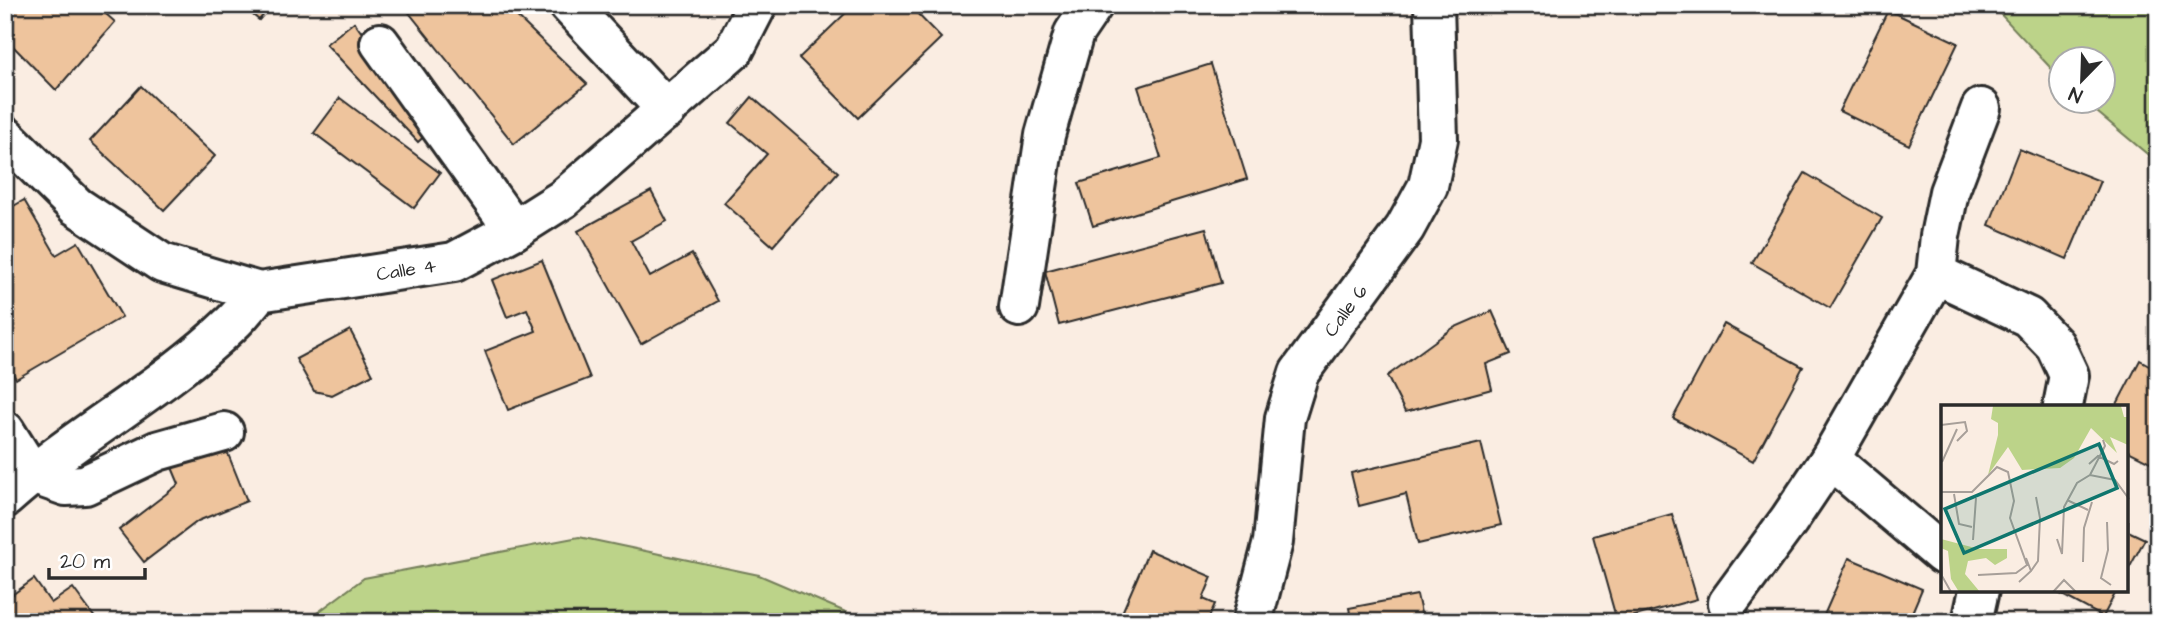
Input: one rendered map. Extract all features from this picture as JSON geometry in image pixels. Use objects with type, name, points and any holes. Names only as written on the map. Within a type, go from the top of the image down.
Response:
[{"type":"street","points":[[569,5],[667,110]]},
{"type":"street","name":"Calle 4","points":[[5,136],[76,206],[162,263],[259,292],[454,262],[514,230],[563,199],[734,50],[757,5]]},
{"type":"street","points":[[1019,307],[1045,135],[1074,33],[1093,5]]},
{"type":"street","name":"Calle 6","points":[[1252,622],[1273,542],[1285,418],[1298,373],[1405,228],[1428,186],[1438,139],[1434,5]]},
{"type":"street","points":[[380,43],[514,230]]},
{"type":"street","points":[[1728,603],[1830,459],[1936,274],[1940,236],[1950,192],[1981,107]]},
{"type":"street","points":[[1936,274],[2028,317],[2055,345],[2069,374],[2063,405]]},
{"type":"street","points":[[19,486],[192,358],[233,323],[259,292]]},
{"type":"street","points":[[5,430],[19,486]]},
{"type":"street","points":[[19,486],[85,485],[158,452],[223,432]]},
{"type":"street","points":[[1830,459],[1941,554]]},
{"type":"street","points":[[1972,622],[1979,592]]},
{"type":"green space","points":[[1992,5],[2158,5],[2158,163],[2102,116],[2118,116],[2118,46],[2048,46],[2048,65]]},
{"type":"green space","points":[[579,537],[759,575],[869,622],[305,622],[364,578]]},
{"type":"building","points":[[5,5],[96,5],[115,22],[56,90],[5,38]]},
{"type":"building","points":[[241,5],[272,5],[259,20]]},
{"type":"building","points":[[403,5],[505,5],[587,84],[514,144]]},
{"type":"building","points":[[854,5],[909,5],[941,38],[858,118],[799,58]]},
{"type":"building","points":[[1888,10],[1958,43],[1909,145],[1839,111]]},
{"type":"building","points":[[354,22],[431,130],[418,142],[326,44]]},
{"type":"building","points":[[1211,64],[1247,179],[1093,226],[1079,183],[1161,158],[1138,87]]},
{"type":"building","points":[[141,86],[215,156],[164,210],[90,141]]},
{"type":"building","points":[[752,97],[838,172],[773,246],[724,203],[767,154],[730,123]]},
{"type":"building","points":[[340,98],[440,173],[414,208],[314,133]]},
{"type":"building","points":[[2019,149],[2100,181],[2067,259],[1989,225]]},
{"type":"building","points":[[1805,173],[1882,218],[1830,308],[1752,263]]},
{"type":"building","points":[[651,191],[667,221],[631,241],[650,277],[692,254],[718,301],[641,344],[578,231]]},
{"type":"building","points":[[24,200],[56,255],[78,242],[122,317],[16,379],[5,360],[5,211]]},
{"type":"building","points":[[1206,228],[1221,283],[1059,325],[1045,271]]},
{"type":"building","points":[[542,260],[590,378],[508,410],[485,351],[536,331],[527,309],[507,317],[492,280]]},
{"type":"building","points":[[1492,311],[1511,354],[1486,364],[1492,389],[1405,412],[1387,376],[1453,328]]},
{"type":"building","points":[[1724,324],[1803,367],[1753,461],[1673,418]]},
{"type":"building","points":[[350,330],[373,374],[332,395],[314,391],[296,359]]},
{"type":"building","points":[[2140,360],[2158,370],[2158,466],[2128,451],[2128,405],[2117,405]]},
{"type":"building","points":[[1481,443],[1501,525],[1418,544],[1406,494],[1359,506],[1351,473]]},
{"type":"building","points":[[224,444],[247,501],[198,521],[144,562],[119,530],[179,484],[171,465]]},
{"type":"building","points":[[1672,514],[1697,599],[1617,621],[1593,536]]},
{"type":"building","points":[[2128,531],[2145,539],[2128,570]]},
{"type":"building","points":[[1149,550],[1212,577],[1203,599],[1215,604],[1207,622],[1118,622]]},
{"type":"building","points":[[1849,558],[1922,589],[1908,622],[1821,622]]},
{"type":"building","points":[[34,579],[51,603],[73,588],[98,622],[5,622],[5,600]]},
{"type":"building","points":[[2057,592],[2116,592],[2103,617]]},
{"type":"building","points":[[1417,595],[1423,622],[1352,622],[1349,608]]}]
